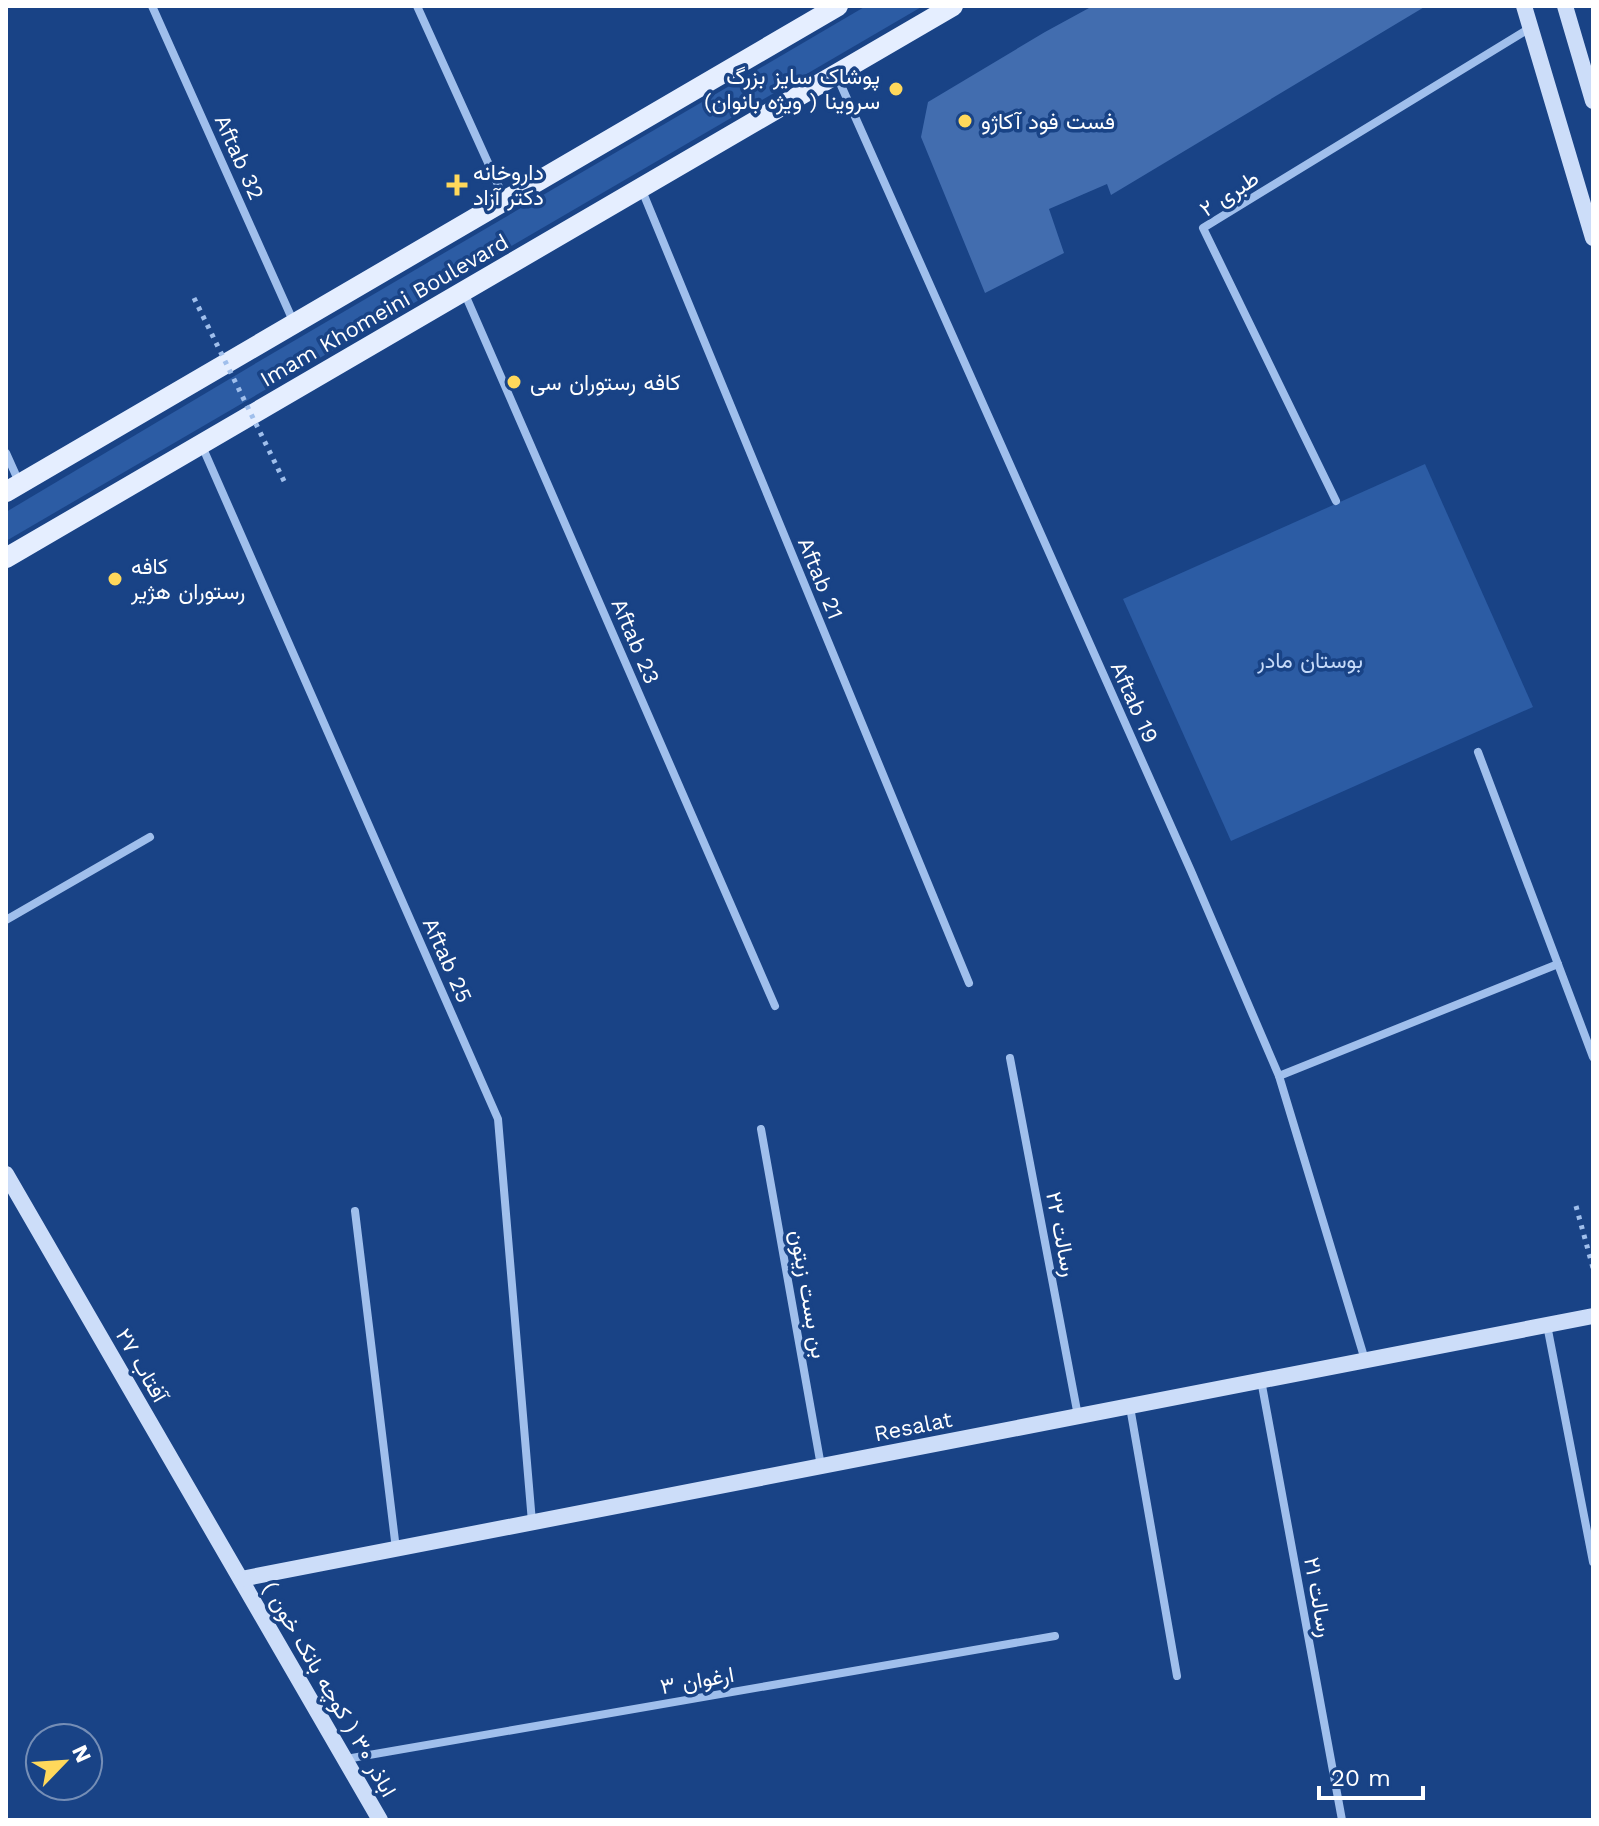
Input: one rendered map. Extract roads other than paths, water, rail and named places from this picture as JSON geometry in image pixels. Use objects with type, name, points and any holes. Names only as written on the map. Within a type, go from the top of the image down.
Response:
[{"type":"main road","name":"Imam Khomeini Boulevard","points":[[13,488],[838,6]]},
{"type":"main road","name":"Imam Khomeini Boulevard","points":[[6,558],[953,6]]},
{"type":"main road","points":[[1524,6],[1593,238]]},
{"type":"main road","points":[[1565,6],[1593,101]]},
{"type":"main road","name":"آفتاب ۲۷","points":[[6,1174],[241,1579]]},
{"type":"main road","name":"Resalat","points":[[241,1579],[1593,1316]]},
{"type":"main road","name":"اباذر ۳۰ ( کوچه بانک خون )","points":[[241,1579],[380,1820]]},
{"type":"street","name":"Aftab 32","points":[[152,6],[295,324]]},
{"type":"street","points":[[417,6],[505,201]]},
{"type":"street","name":"طبری ۲","points":[[1336,501],[1203,228],[1531,28]]},
{"type":"street","name":"Aftab 19","points":[[836,73],[1279,1076],[1365,1360]]},
{"type":"street","name":"Aftab 21","points":[[640,188],[969,983]]},
{"type":"street","name":"Aftab 23","points":[[464,291],[775,1006]]},
{"type":"street","name":"Aftab 25","points":[[202,445],[498,1119],[532,1522]]},
{"type":"street","points":[[6,453],[13,488]]},
{"type":"street","points":[[1478,752],[1593,1057]]},
{"type":"street","points":[[6,920],[150,837]]},
{"type":"street","points":[[1279,1076],[1558,964]]},
{"type":"street","name":"رسالت ۲۲","points":[[1010,1058],[1078,1416]]},
{"type":"street","name":"بن بست زیتون","points":[[761,1129],[821,1466]]},
{"type":"street","points":[[355,1211],[396,1549]]},
{"type":"street","points":[[1547,1325],[1593,1562]]},
{"type":"street","name":"رسالت ۲۱","points":[[1261,1380],[1342,1820]]},
{"type":"street","points":[[1130,1406],[1177,1676]]},
{"type":"street","name":"ارغوان ۳","points":[[345,1759],[1055,1636]]},
{"type":"place","name":"پوشاک سایز بزرگ سروینا ( ویژه بانوان)","points":[[896,89]]},
{"type":"place","name":"فست فود آکاژو","points":[[965,121]]},
{"type":"place","name":"داروخانه دکتر آزاد","points":[[457,185]]},
{"type":"place","name":"کافه رستوران سی","points":[[514,382]]},
{"type":"place","name":"کافه رستوران هژیر","points":[[115,579]]},
{"type":"park label","name":"بوستان مادر","points":[[1310,660]]}]
